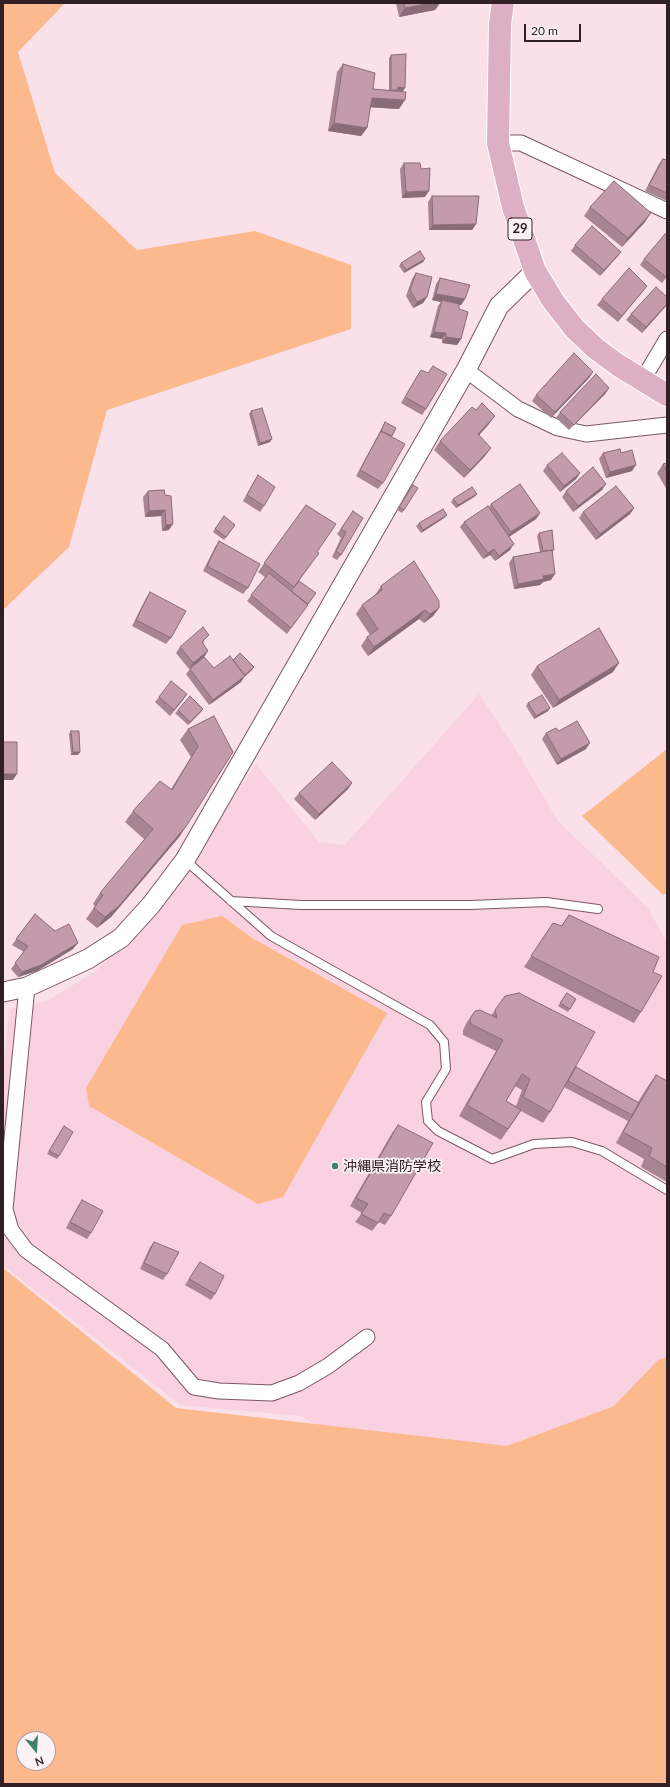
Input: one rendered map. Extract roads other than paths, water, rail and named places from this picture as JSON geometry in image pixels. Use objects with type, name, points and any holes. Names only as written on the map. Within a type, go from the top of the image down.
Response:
[{"type":"main road","name":"29","points":[[502,3],[500,24],[498,143],[505,179],[513,207],[535,271],[553,301],[575,329],[595,348],[642,381],[667,395]]},
{"type":"street","points":[[498,143],[521,143],[667,212]]},
{"type":"street","points":[[3,992],[28,988],[88,959],[121,938],[151,905],[185,860],[466,370],[499,306],[535,271]]},
{"type":"street","points":[[642,381],[667,340]]},
{"type":"street","points":[[466,370],[518,409],[558,428],[586,434],[667,425]]},
{"type":"street","points":[[28,988],[5,1209],[10,1230],[26,1250],[162,1348],[194,1387],[219,1391],[272,1393],[299,1383],[328,1366],[367,1337]]},
{"type":"lane","points":[[185,860],[271,936],[430,1025],[444,1042],[446,1069],[426,1102],[428,1121],[438,1130],[492,1159],[534,1144],[572,1142],[602,1151],[667,1190]]},
{"type":"lane","points":[[231,900],[301,905],[470,905],[546,902],[598,909]]},
{"type":"place","name":"沖縄県消防学校","points":[[335,1166]]}]
